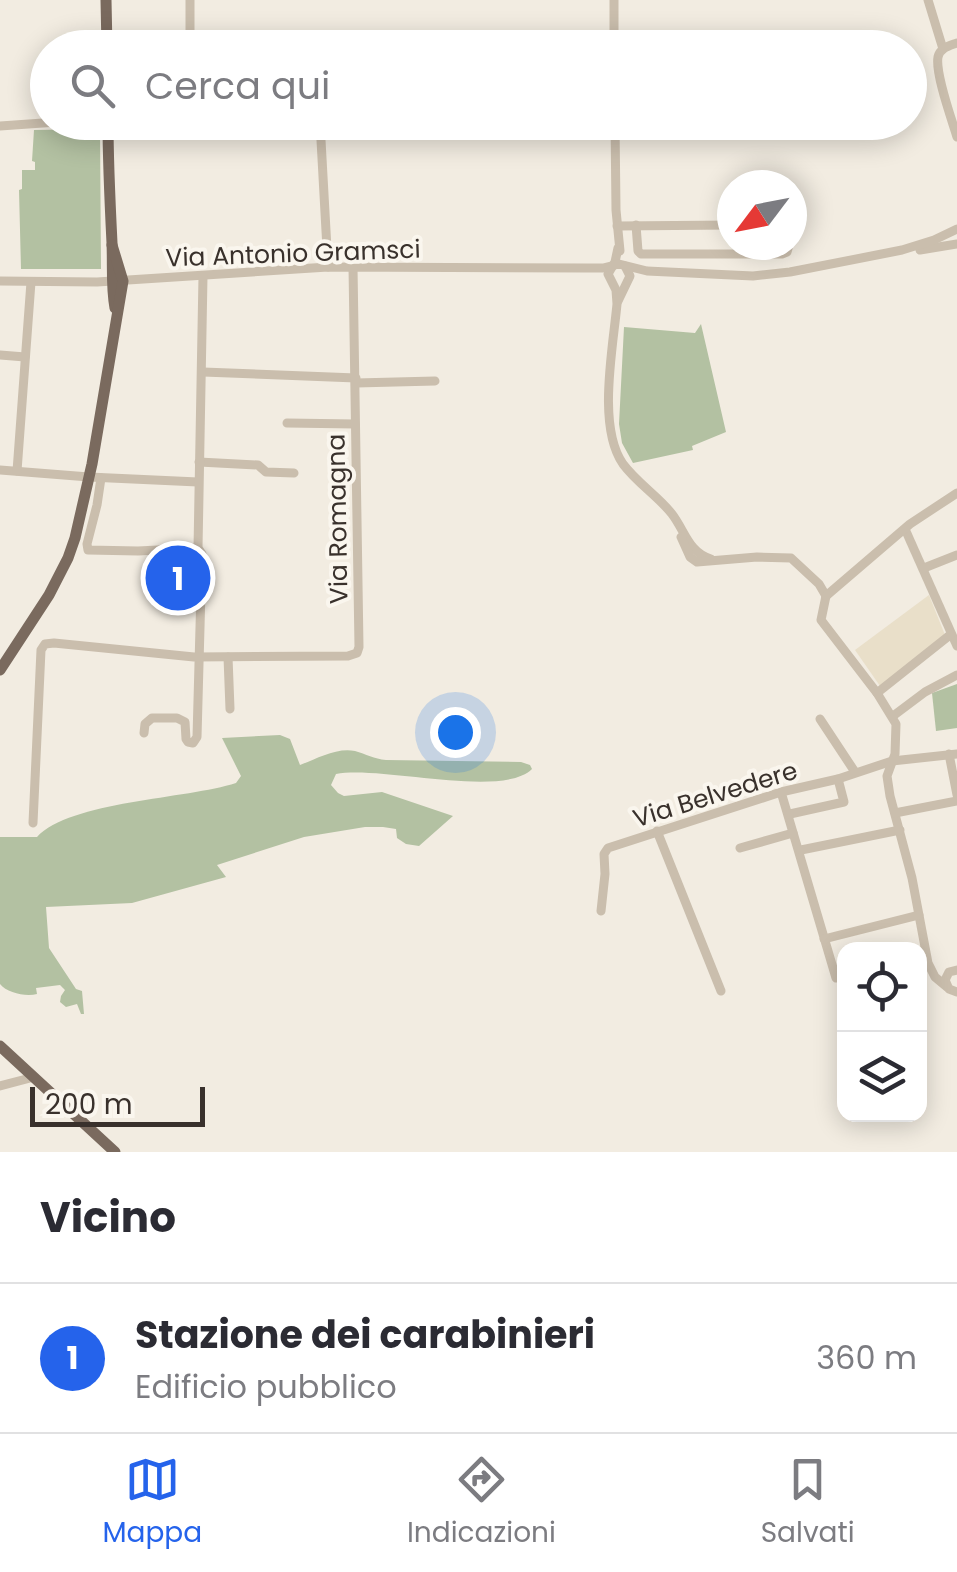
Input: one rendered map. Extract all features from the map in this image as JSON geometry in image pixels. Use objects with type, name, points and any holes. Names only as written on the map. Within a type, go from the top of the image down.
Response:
[{"type":"main road","points":[[106,0],[107,30]]},
{"type":"main road","points":[[0,670],[68,558],[95,478],[116,314],[108,140]]},
{"type":"main road","points":[[0,1046],[106,1150]]},
{"type":"street","points":[[190,0],[190,30]]},
{"type":"street","points":[[614,0],[614,30]]},
{"type":"street","points":[[928,0],[943,49]]},
{"type":"street","points":[[957,43],[943,49],[938,58],[957,138]]},
{"type":"street","points":[[0,126],[30,124]]},
{"type":"street","points":[[321,140],[328,268]]},
{"type":"street","points":[[614,140],[618,248],[630,274],[617,304]]},
{"type":"street","points":[[617,226],[717,224]]},
{"type":"street","points":[[636,225],[640,254],[717,254]]},
{"type":"street","points":[[902,250],[957,229]]},
{"type":"street","points":[[612,266],[753,276],[957,244]]},
{"type":"street","points":[[618,248],[608,274],[616,290],[617,304],[608,410],[618,455],[674,516],[690,557],[700,562],[791,558],[826,596]]},
{"type":"street","name":"Via Antonio Gramsci","points":[[0,281],[116,281],[353,267],[612,266]]},
{"type":"street","name":"Via Romagna","points":[[228,656],[348,656],[359,647],[353,267]]},
{"type":"street","name":"Via Antonio Gramsci","points":[[587,268],[611,282]]},
{"type":"street","points":[[611,282],[620,285],[647,271]]},
{"type":"street","points":[[144,733],[145,724],[152,718],[183,719],[186,739],[196,741],[202,554],[198,548],[198,482],[203,276]]},
{"type":"street","points":[[16,471],[31,282]]},
{"type":"street","points":[[0,355],[25,357]]},
{"type":"street","points":[[203,372],[436,381]]},
{"type":"street","points":[[287,422],[355,424]]},
{"type":"street","points":[[199,462],[258,465],[266,472],[294,474]]},
{"type":"street","points":[[0,470],[198,482]]},
{"type":"street","points":[[95,478],[98,505],[88,550],[198,548]]},
{"type":"street","points":[[924,942],[887,776],[895,754],[896,724],[821,620],[826,596],[905,529],[957,492]]},
{"type":"street","points":[[905,529],[957,646]]},
{"type":"street","points":[[924,568],[957,555]]},
{"type":"street","points":[[877,693],[951,628]]},
{"type":"street","points":[[33,823],[41,650],[45,644],[228,656],[230,710]]},
{"type":"street","points":[[892,716],[957,674]]},
{"type":"street","points":[[820,720],[855,772]]},
{"type":"street","points":[[895,813],[957,798],[953,754]]},
{"type":"street","name":"Via Belvedere","points":[[600,911],[604,854],[608,848],[892,760],[953,754]]},
{"type":"street","name":"Via Belvedere","points":[[790,814],[844,802],[838,779]]},
{"type":"street","points":[[781,792],[836,978]]},
{"type":"street","points":[[801,850],[900,830]]},
{"type":"street","points":[[657,831],[721,991]]},
{"type":"street","points":[[740,848],[793,833]]},
{"type":"street","points":[[824,939],[919,915]]},
{"type":"street","points":[[927,954],[936,967],[956,970]]},
{"type":"street","points":[[927,956],[932,973],[953,992]]},
{"type":"street","points":[[953,992],[946,976],[956,970]]},
{"type":"street","points":[[0,1086],[34,1078]]},
{"type":"green space","points":[[33,140],[100,140],[101,269],[21,269],[19,190],[22,170],[35,170]]},
{"type":"green space","points":[[701,324],[726,432],[692,446],[693,450],[633,463],[622,443],[619,424],[624,327],[695,333]]},
{"type":"green space","points":[[957,684],[957,728],[936,731],[932,693]]},
{"type":"green space","points":[[280,735],[290,739],[300,765],[348,750],[386,760],[521,762],[532,769],[495,781],[336,774],[331,785],[344,796],[382,792],[453,816],[419,846],[397,838],[396,829],[365,827],[304,837],[217,865],[226,877],[132,903],[46,907],[49,948],[76,989],[82,991],[84,1014],[77,1004],[66,1007],[60,1002],[65,990],[60,985],[36,988],[37,994],[28,995],[12,992],[0,984],[0,837],[37,837],[53,825],[102,808],[236,783],[241,776],[222,738]]},
{"type":"shaded area","points":[[929,595],[945,635],[880,686],[855,650]]},
{"type":"place","name":"Stazione dei carabinieri","points":[[178,578]]}]
